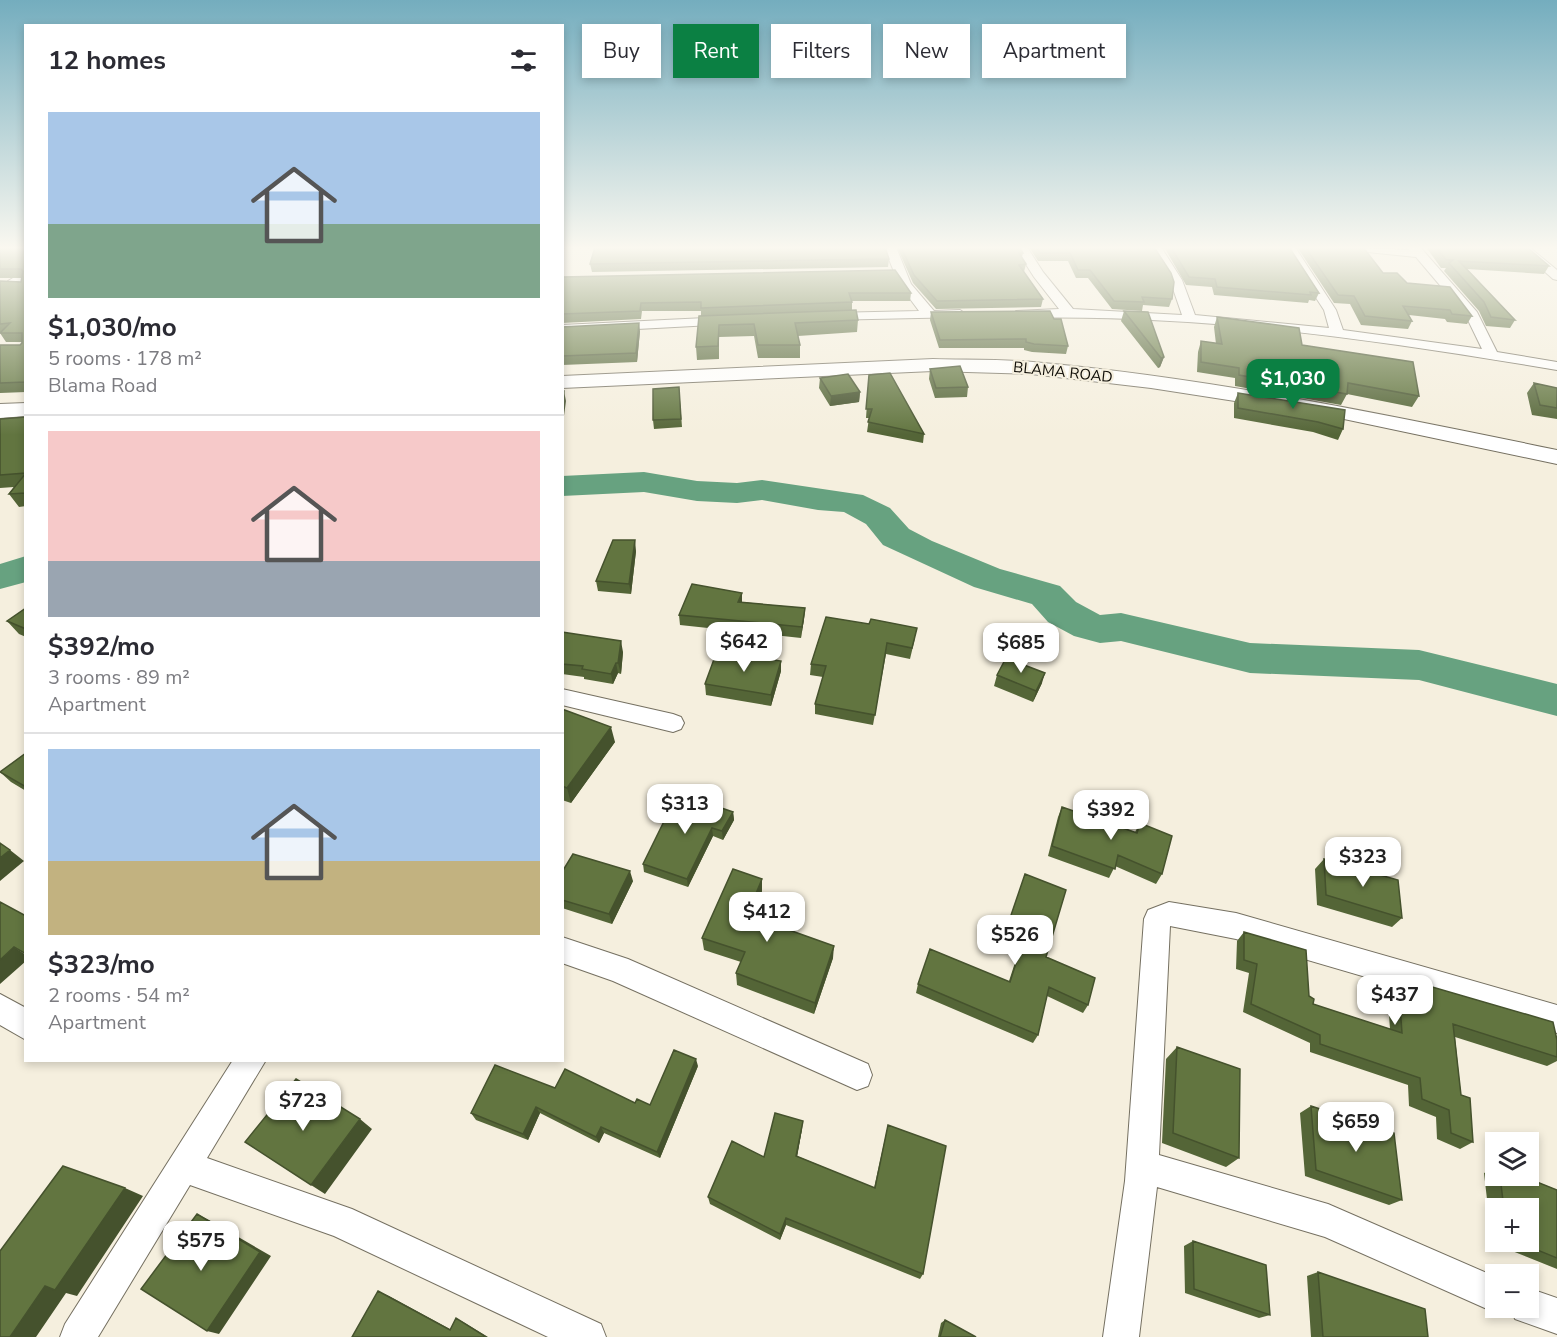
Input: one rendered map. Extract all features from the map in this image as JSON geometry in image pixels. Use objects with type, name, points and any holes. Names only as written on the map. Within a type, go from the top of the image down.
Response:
[{"type":"street","points":[[925,309],[930,314]]},
{"type":"street","points":[[1066,309],[1069,313]]},
{"type":"street","points":[[1186,309],[1189,317]]},
{"type":"street","points":[[1330,309],[1338,334]]},
{"type":"street","points":[[1467,309],[1492,354]]},
{"type":"street","points":[[1006,315],[1069,313],[1189,317],[1492,354],[1557,366]]},
{"type":"street","points":[[820,317],[976,315]]},
{"type":"street","points":[[564,329],[743,321]]},
{"type":"street","name":"BLAMA ROAD","points":[[564,382],[933,364],[1031,368],[1151,382],[1315,408],[1557,457]]},
{"type":"street","points":[[0,411],[24,409]]},
{"type":"street","points":[[564,697],[673,723]]},
{"type":"street","points":[[1121,1337],[1130,1289],[1142,1166],[1157,919],[1169,914],[1236,926],[1557,1019]]},
{"type":"street","points":[[564,951],[618,969],[856,1075]]},
{"type":"street","points":[[0,1008],[24,1025]]},
{"type":"street","points":[[78,1337],[250,1062]]},
{"type":"street","points":[[183,1166],[340,1221],[588,1337]]},
{"type":"street","points":[[1142,1166],[1328,1221],[1485,1290]]},
{"type":"street","points":[[1539,1310],[1557,1316]]},
{"type":"building","points":[[0,309],[24,309],[24,382],[0,383],[0,345],[20,345],[22,333],[0,333],[10,323],[0,324]]},
{"type":"building","points":[[564,309],[640,311],[564,314]]},
{"type":"building","points":[[1361,309],[1405,309],[1412,321],[1365,316]]},
{"type":"building","points":[[1443,309],[1467,309],[1472,316],[1452,314],[1450,310]]},
{"type":"building","points":[[1487,309],[1505,309],[1515,320],[1491,317]]},
{"type":"building","points":[[856,310],[858,320],[795,323],[800,345],[758,345],[754,324],[719,325],[718,346],[696,347],[699,316]]},
{"type":"building","points":[[1050,311],[1054,319],[1061,319],[1068,346],[1034,344],[1026,342],[1026,339],[940,340],[931,312]]},
{"type":"building","points":[[1124,311],[1148,312],[1164,357],[1161,358]]},
{"type":"building","points":[[1217,317],[1299,328],[1302,345],[1413,362],[1419,396],[1348,383],[1347,394],[1239,375],[1239,368],[1201,362],[1201,341],[1222,344]]},
{"type":"building","points":[[639,323],[636,353],[564,356],[564,327]]},
{"type":"building","points":[[960,366],[968,387],[936,388],[930,369]]},
{"type":"building","points":[[890,373],[924,434],[868,422],[872,409],[866,409],[869,375]]},
{"type":"building","points":[[848,374],[860,392],[831,396],[820,378]]},
{"type":"building","points":[[1534,383],[1557,388],[1557,408],[1540,405]]},
{"type":"building","points":[[679,387],[681,419],[653,420],[653,389]]},
{"type":"building","points":[[1238,393],[1345,410],[1343,429],[1318,422],[1238,408]]},
{"type":"building","points":[[24,417],[24,473],[0,475],[0,419]]},
{"type":"building","points":[[24,475],[24,493],[9,494]]},
{"type":"building","points":[[613,540],[635,540],[629,584],[596,581]]},
{"type":"building","points":[[692,584],[742,593],[738,602],[805,608],[802,627],[679,615]]},
{"type":"building","points":[[24,609],[24,628],[7,621]]},
{"type":"building","points":[[826,617],[869,624],[871,619],[917,628],[912,648],[887,643],[875,715],[815,704],[826,666],[811,664]]},
{"type":"building","points":[[564,632],[621,641],[618,663],[611,674],[582,669],[583,666],[564,664]]},
{"type":"building","points":[[717,651],[781,661],[771,695],[705,684]]},
{"type":"building","points":[[1006,658],[1045,673],[1036,691],[997,675]]},
{"type":"building","points":[[564,710],[611,727],[567,788],[564,787]]},
{"type":"building","points":[[24,754],[24,786],[0,772]]},
{"type":"building","points":[[678,793],[733,812],[722,831],[712,828],[687,879],[643,864]]},
{"type":"building","points":[[1062,807],[1137,833],[1140,823],[1172,836],[1162,874],[1118,855],[1115,869],[1052,846]]},
{"type":"building","points":[[0,843],[10,850],[0,858]]},
{"type":"building","points":[[573,854],[630,871],[609,914],[564,901],[564,869]]},
{"type":"building","points":[[1324,859],[1398,880],[1402,918],[1326,895]]},
{"type":"building","points":[[733,869],[762,879],[747,915],[834,946],[815,1003],[736,973],[745,952],[702,938]]},
{"type":"building","points":[[1025,874],[1066,890],[1046,957],[1095,978],[1088,1005],[1049,987],[1038,1035],[918,984],[930,949],[1010,982],[1026,932],[1008,924]]},
{"type":"building","points":[[0,902],[24,915],[24,953],[14,947],[0,960]]},
{"type":"building","points":[[1244,932],[1306,950],[1309,996],[1314,999],[1313,1004],[1402,1033],[1398,977],[1553,1022],[1557,1040],[1557,1057],[1453,1024],[1461,1095],[1470,1098],[1473,1142],[1451,1133],[1449,1110],[1422,1099],[1420,1078],[1320,1044],[1320,1035],[1251,1004],[1257,964],[1244,960]]},
{"type":"building","points":[[1177,1047],[1240,1069],[1239,1158],[1173,1133]]},
{"type":"building","points":[[674,1050],[696,1059],[657,1152],[601,1127],[596,1137],[536,1107],[523,1134],[471,1113],[495,1065],[555,1088],[565,1069],[635,1103],[637,1099],[650,1105]]},
{"type":"building","points":[[296,1079],[360,1119],[311,1185],[245,1142]]},
{"type":"building","points":[[1311,1106],[1394,1133],[1402,1200],[1316,1170]]},
{"type":"building","points":[[775,1113],[803,1121],[796,1156],[875,1188],[888,1125],[946,1146],[923,1274],[786,1218],[780,1234],[708,1197],[732,1141],[764,1157]]},
{"type":"building","points":[[63,1166],[125,1188],[55,1290],[45,1286],[10,1337],[0,1337],[0,1251]]},
{"type":"building","points":[[1539,1183],[1557,1190],[1557,1258],[1539,1251],[1539,1198],[1503,1198],[1501,1186],[1539,1186]]},
{"type":"building","points":[[197,1214],[260,1252],[207,1331],[141,1289]]},
{"type":"building","points":[[1193,1241],[1266,1265],[1270,1315],[1194,1289]]},
{"type":"building","points":[[1318,1272],[1425,1309],[1428,1337],[1323,1337]]},
{"type":"building","points":[[378,1291],[450,1330],[456,1318],[486,1337],[352,1337]]},
{"type":"building","points":[[945,1320],[976,1337],[940,1337]]},
{"type":"waterway","points":[[564,486],[644,482],[697,491],[737,493],[762,490],[818,500],[851,502],[878,516],[896,537],[987,578],[1046,595],[1062,612],[1088,626],[1100,629],[1121,627],[1250,658],[1419,665],[1557,700]]},
{"type":"waterway","points":[[0,577],[24,569]]}]
